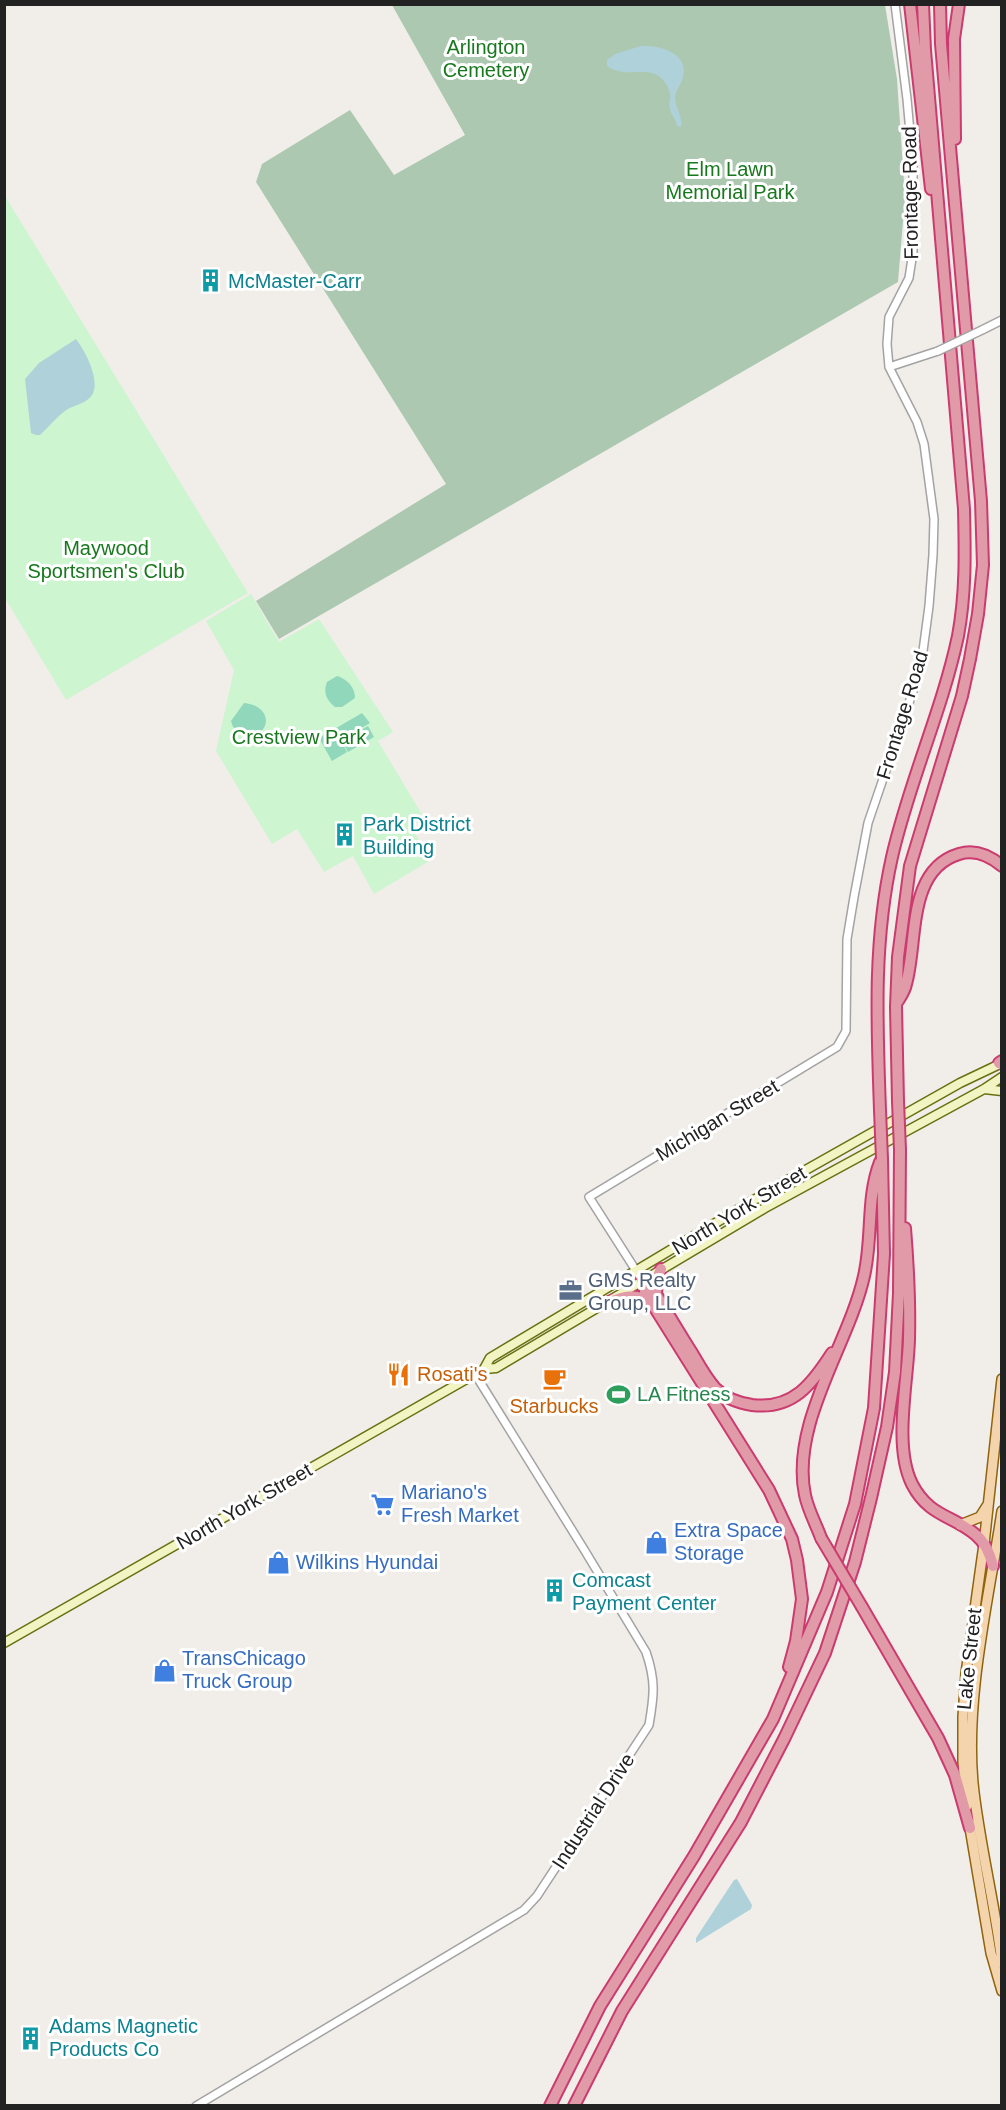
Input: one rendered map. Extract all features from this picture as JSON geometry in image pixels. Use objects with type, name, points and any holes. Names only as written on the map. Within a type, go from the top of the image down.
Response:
[{"type":"highway","points":[[910,4],[925,149],[950,324]]},
{"type":"highway","points":[[550,2106],[600,2006],[694,1856],[773,1719],[827,1592],[855,1504],[874,1408],[884,1254],[876,995],[885,897],[904,810],[951,664],[966,580],[964,509],[923,4]]},
{"type":"highway","points":[[940,4],[941,44],[981,501],[983,565],[972,648],[962,696],[910,866],[898,957],[896,1006],[898,1101],[908,1268],[909,1338],[902,1442],[905,1463],[912,1485],[937,1513],[975,1534],[984,1544],[993,1566]]},
{"type":"highway","points":[[956,202],[954,39],[959,4]]},
{"type":"highway","points":[[896,1006],[906,985],[920,899],[933,871],[948,858],[963,853],[985,855],[1002,866]]},
{"type":"highway","points":[[574,2106],[622,2011],[741,1822],[825,1653],[855,1562],[872,1498],[895,1372],[899,1293],[900,1150]]},
{"type":"highway","points":[[882,1159],[874,1179],[868,1261],[859,1298],[810,1420],[805,1448],[805,1495],[821,1538],[938,1738],[955,1775],[970,1828]]},
{"type":"highway","points":[[661,1269],[653,1298],[769,1490],[792,1539],[802,1599],[796,1641],[773,1719]]},
{"type":"highway","points":[[641,1279],[645,1292],[653,1298],[716,1389],[728,1398],[743,1404],[777,1405],[793,1398],[817,1377],[846,1330]]},
{"type":"highway","points":[[601,1305],[632,1295],[653,1298]]},
{"type":"main road","name":"North York Street","points":[[4,1643],[475,1374],[484,1369],[496,1368],[601,1305],[779,1185],[1001,1062]]},
{"type":"main road","name":"North York Street","points":[[484,1369],[490,1358],[661,1269],[1002,1077]]},
{"type":"main road","points":[[984,1089],[1002,1090]]},
{"type":"main road","name":"Lake Street","points":[[1002,1378],[984,1544],[966,1673],[963,1717],[963,1762],[970,1828],[988,1940],[1002,1991]]},
{"type":"main road","points":[[960,1525],[980,1517],[989,1501]]},
{"type":"main road","name":"Lake Street","points":[[1002,1511],[980,1649],[973,1744],[974,1783],[1002,1963]]},
{"type":"street","name":"Frontage Road","points":[[843,1040],[846,1031],[847,939],[868,823],[913,691],[923,651],[933,555],[933,510],[920,428],[889,367],[887,344],[889,317],[909,278],[913,231],[913,166],[895,4]]},
{"type":"street","points":[[889,367],[938,351],[1002,320]]},
{"type":"street","name":"Michigan Street","points":[[641,1279],[589,1197],[837,1047],[843,1040]]},
{"type":"street","name":"Industrial Drive","points":[[196,2106],[524,1910],[537,1896],[649,1725],[654,1692],[646,1652],[475,1374]]},
{"type":"green space","name":"Elm Lawn Memorial Park","points":[[392,5],[885,5],[897,79],[905,197],[898,282],[279,639],[256,601],[446,484],[256,182],[262,164],[350,110],[394,175],[465,135]]},
{"type":"green space","name":"Maywood Sportsmen's Club","points":[[5,196],[248,593],[66,700],[5,598]]},
{"type":"green space","name":"Crestview Park","points":[[251,594],[279,642],[319,619],[393,732],[378,741],[424,818],[411,827],[431,860],[374,894],[353,856],[324,872],[297,829],[272,844],[216,751],[234,670],[206,621]]},
{"type":"green space","points":[[337,676],[350,684],[355,694],[355,698],[342,707],[335,707],[325,693],[327,682]]},
{"type":"green space","points":[[244,703],[259,708],[263,712],[266,723],[259,734],[251,738],[233,727],[231,721]]},
{"type":"green space","points":[[362,713],[370,723],[341,740],[347,752],[332,761],[319,738]]},
{"type":"green space","points":[[368,726],[374,737],[348,752],[342,741]]},
{"type":"water","points":[[641,46],[664,49],[677,56],[682,62],[683,77],[675,99],[681,127],[677,126],[671,111],[669,90],[664,80],[649,73],[624,72],[607,66],[607,60],[615,54]]},
{"type":"water","points":[[76,339],[84,351],[93,374],[95,382],[92,395],[84,402],[64,412],[40,435],[31,433],[25,379],[39,363]]},
{"type":"water","points":[[737,1879],[752,1905],[751,1909],[696,1943],[696,1938],[734,1880]]},
{"type":"place","name":"McMaster-Carr","points":[[210,281]]},
{"type":"place","name":"Park District Building","points":[[345,835]]},
{"type":"place","name":"GMS Realty Group, LLC","points":[[570,1291]]},
{"type":"place","name":"Rosati's","points":[[399,1374]]},
{"type":"place","name":"Starbucks","points":[[554,1378]]},
{"type":"place","name":"LA Fitness","points":[[619,1394]]},
{"type":"place","name":"Mariano's Fresh Market","points":[[383,1504]]},
{"type":"place","name":"Extra Space Storage","points":[[656,1542]]},
{"type":"place","name":"Wilkins Hyundai","points":[[278,1562]]},
{"type":"place","name":"Comcast Payment Center","points":[[554,1591]]},
{"type":"place","name":"TransChicago Truck Group","points":[[164,1670]]},
{"type":"place","name":"Adams Magnetic Products Co","points":[[31,2038]]},
{"type":"park label","name":"Arlington Cemetery","points":[[486,58]]}]
